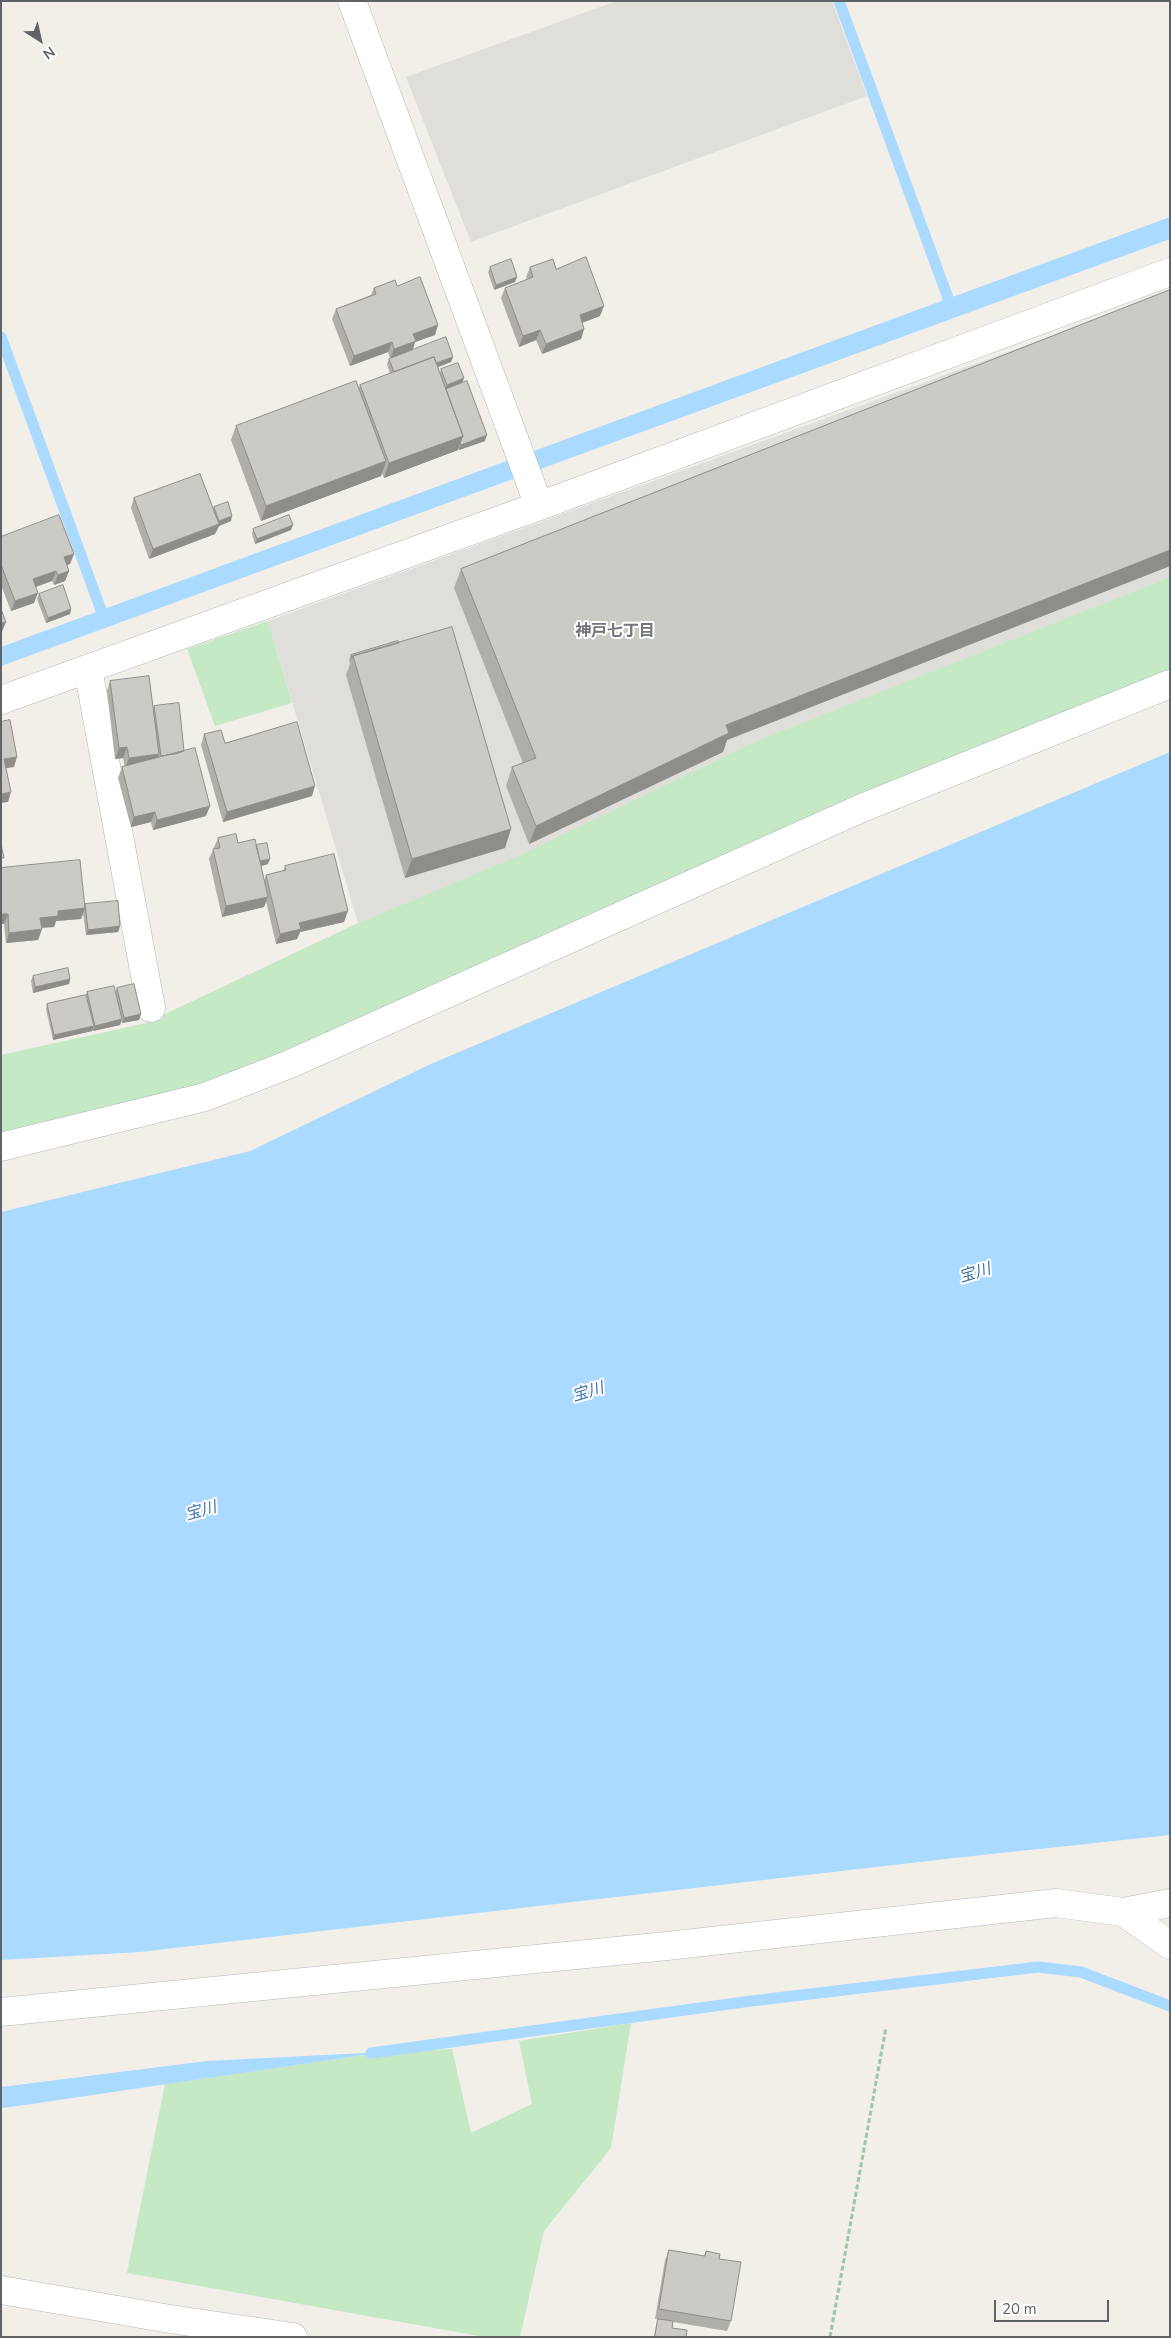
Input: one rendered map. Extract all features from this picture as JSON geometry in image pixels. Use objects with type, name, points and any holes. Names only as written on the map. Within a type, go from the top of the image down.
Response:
[{"type":"street","points":[[352,1],[539,506]]},
{"type":"street","points":[[1,700],[539,506],[1170,272]]},
{"type":"street","points":[[88,669],[151,1008]]},
{"type":"street","points":[[1,1147],[205,1097],[282,1068],[862,808],[1170,684]]},
{"type":"street","points":[[1,2012],[667,1946],[1056,1903],[1124,1912],[1170,1903]]},
{"type":"street","points":[[1124,1912],[1170,1945]]},
{"type":"street","points":[[1,2290],[168,2328],[293,2337]]},
{"type":"path","points":[[830,2337],[886,2027]]},
{"type":"shaded area","points":[[617,1],[832,1],[867,96],[471,242],[406,77]]},
{"type":"shaded area","points":[[1170,293],[1170,577],[756,741],[518,856],[358,923],[268,621]]},
{"type":"green space","points":[[1170,577],[1170,670],[859,795],[293,1051],[204,1083],[1,1136],[1,1055],[146,1023],[358,923],[518,856],[756,741]]},
{"type":"green space","points":[[268,621],[292,703],[215,726],[187,649]]},
{"type":"green space","points":[[631,2023],[611,2148],[544,2231],[520,2337],[485,2337],[127,2273],[165,2084],[384,2052],[452,2049],[471,2133],[532,2104],[519,2041]]},
{"type":"water","points":[[1170,217],[1170,239],[1,666],[1,647]]},
{"type":"water","name":"宝川","points":[[1170,752],[1170,1835],[954,1858],[140,1952],[1,1960],[1,1212],[250,1151],[433,1063]]},
{"type":"water","points":[[384,2052],[1,2108],[1,2087],[207,2061]]},
{"type":"building","points":[[586,257],[604,306],[580,315],[584,329],[546,344],[540,330],[523,336],[505,288],[533,277],[530,267],[553,259],[556,269]]},
{"type":"building","points":[[511,259],[517,277],[496,285],[490,267]]},
{"type":"building","points":[[420,277],[438,325],[413,334],[416,341],[394,349],[392,342],[354,356],[336,309],[376,294],[374,288],[395,280],[397,286]]},
{"type":"building","points":[[1170,290],[1170,550],[726,725],[729,733],[536,826],[512,767],[536,758],[461,569]]},
{"type":"building","points":[[446,337],[453,357],[436,363],[434,357],[394,372],[389,359]]},
{"type":"building","points":[[434,357],[463,436],[389,463],[360,385]]},
{"type":"building","points":[[458,363],[464,378],[447,385],[441,369]]},
{"type":"building","points":[[356,381],[386,461],[266,506],[236,426]]},
{"type":"building","points":[[467,381],[487,435],[461,445],[463,436],[446,389]]},
{"type":"building","points":[[200,474],[219,524],[153,549],[134,498]]},
{"type":"building","points":[[228,502],[232,516],[219,521],[214,507]]},
{"type":"building","points":[[59,515],[74,554],[64,557],[69,571],[58,575],[56,571],[33,579],[38,593],[15,601],[1,565],[1,537]]},
{"type":"building","points":[[289,515],[293,525],[257,539],[253,529]]},
{"type":"building","points":[[63,585],[71,609],[48,618],[39,594]]},
{"type":"building","points":[[1,609],[6,622],[1,623]]},
{"type":"building","points":[[452,627],[511,829],[412,859],[353,656]]},
{"type":"building","points":[[398,641],[399,643],[353,656],[352,659],[351,655]]},
{"type":"building","points":[[149,676],[159,754],[129,758],[127,747],[119,748],[110,681]]},
{"type":"building","points":[[179,703],[184,751],[161,756],[154,706]]},
{"type":"building","points":[[10,720],[17,757],[4,759],[11,792],[1,794],[1,722]]},
{"type":"building","points":[[297,722],[315,786],[227,812],[204,734],[221,730],[225,743]]},
{"type":"building","points":[[195,748],[210,806],[157,820],[155,812],[134,817],[122,767]]},
{"type":"building","points":[[236,834],[238,843],[255,839],[268,897],[226,906],[213,849],[220,848],[218,838]]},
{"type":"building","points":[[267,843],[270,859],[260,861],[256,845]]},
{"type":"building","points":[[1,844],[4,858],[1,858]]},
{"type":"building","points":[[334,854],[348,911],[299,923],[301,929],[280,934],[266,875],[286,870],[285,866]]},
{"type":"building","points":[[80,860],[85,908],[58,911],[58,916],[40,918],[42,929],[9,933],[8,914],[1,914],[1,868]]},
{"type":"building","points":[[118,901],[120,926],[88,930],[85,904]]},
{"type":"building","points":[[68,968],[70,979],[35,987],[33,976]]},
{"type":"building","points":[[134,984],[141,1014],[124,1018],[117,988]]},
{"type":"building","points":[[114,986],[122,1019],[95,1026],[87,992]]},
{"type":"building","points":[[86,995],[94,1026],[54,1035],[47,1004]]},
{"type":"building","points":[[669,2250],[705,2256],[706,2251],[720,2254],[719,2259],[741,2262],[731,2321],[659,2309]]},
{"type":"building","points":[[658,2319],[673,2321],[672,2328],[687,2330],[686,2337],[655,2337]]},
{"type":"waterway","points":[[839,1],[948,298]]},
{"type":"waterway","points":[[1,337],[101,610]]},
{"type":"waterway","points":[[371,2053],[751,2001],[1038,1967],[1081,1972],[1170,2006]]},
{"type":"district","name":"神戸七丁目","points":[[615,632]]}]
